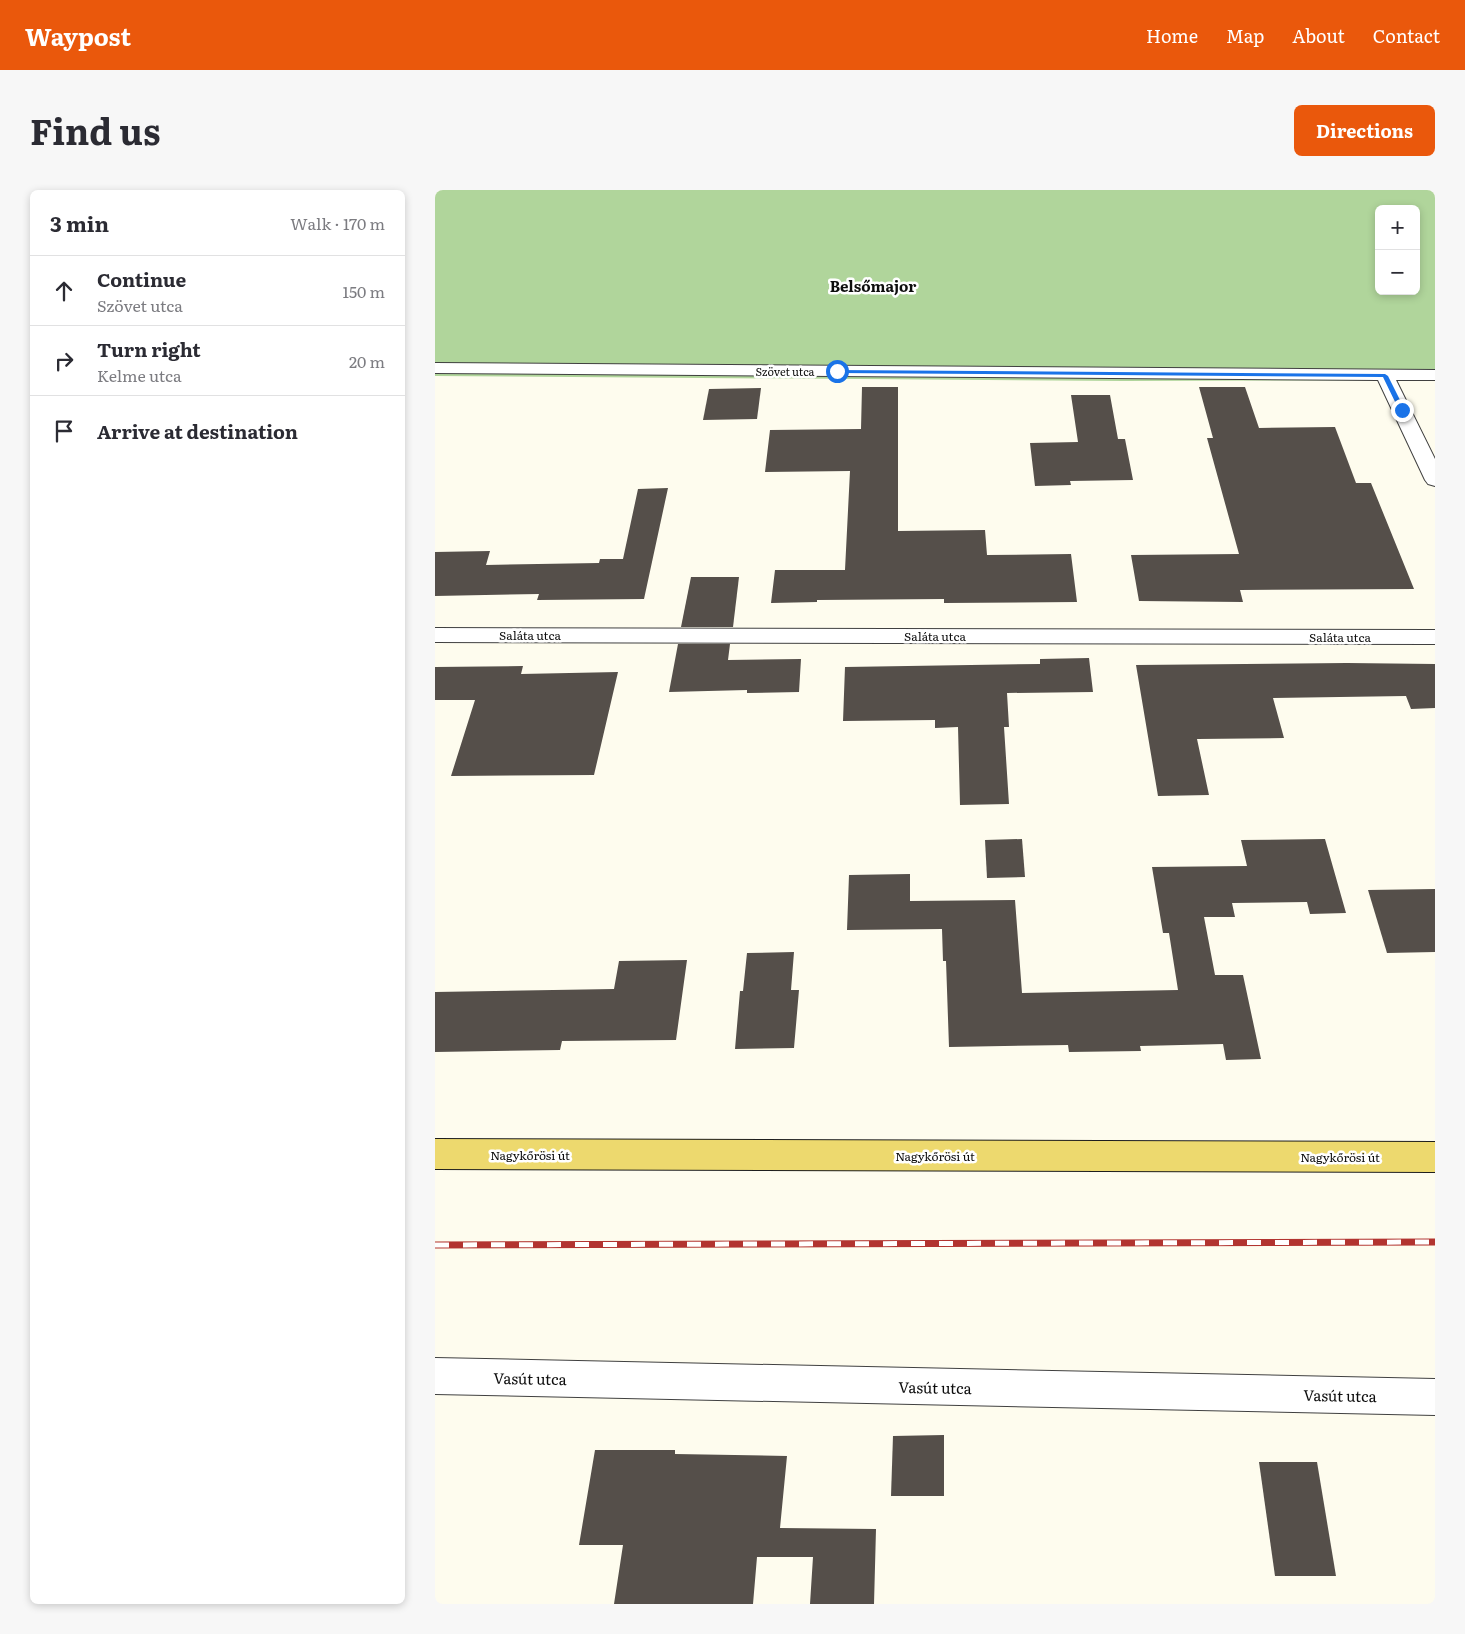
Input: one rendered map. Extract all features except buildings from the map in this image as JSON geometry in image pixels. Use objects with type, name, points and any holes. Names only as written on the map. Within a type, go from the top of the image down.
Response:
[{"type":"main road","name":"Nagykőrösi út","points":[[435,1154],[1435,1157]]},
{"type":"street","name":"Szövet utca","points":[[435,368],[1435,375]]},
{"type":"street","points":[[1385,376],[1435,480]]},
{"type":"street","name":"Saláta utca","points":[[435,635],[1435,637]]},
{"type":"street","name":"Vasút utca","points":[[435,1376],[1435,1397]]},
{"type":"green space","points":[[435,190],[1435,190],[1435,380],[1124,381],[435,376]]},
{"type":"railway","points":[[435,1245],[1435,1242]]},
{"type":"district","name":"Belsőmajor","points":[[873,285]]},
{"type":"route","points":[[837,371],[1385,376],[1402,410]]}]
